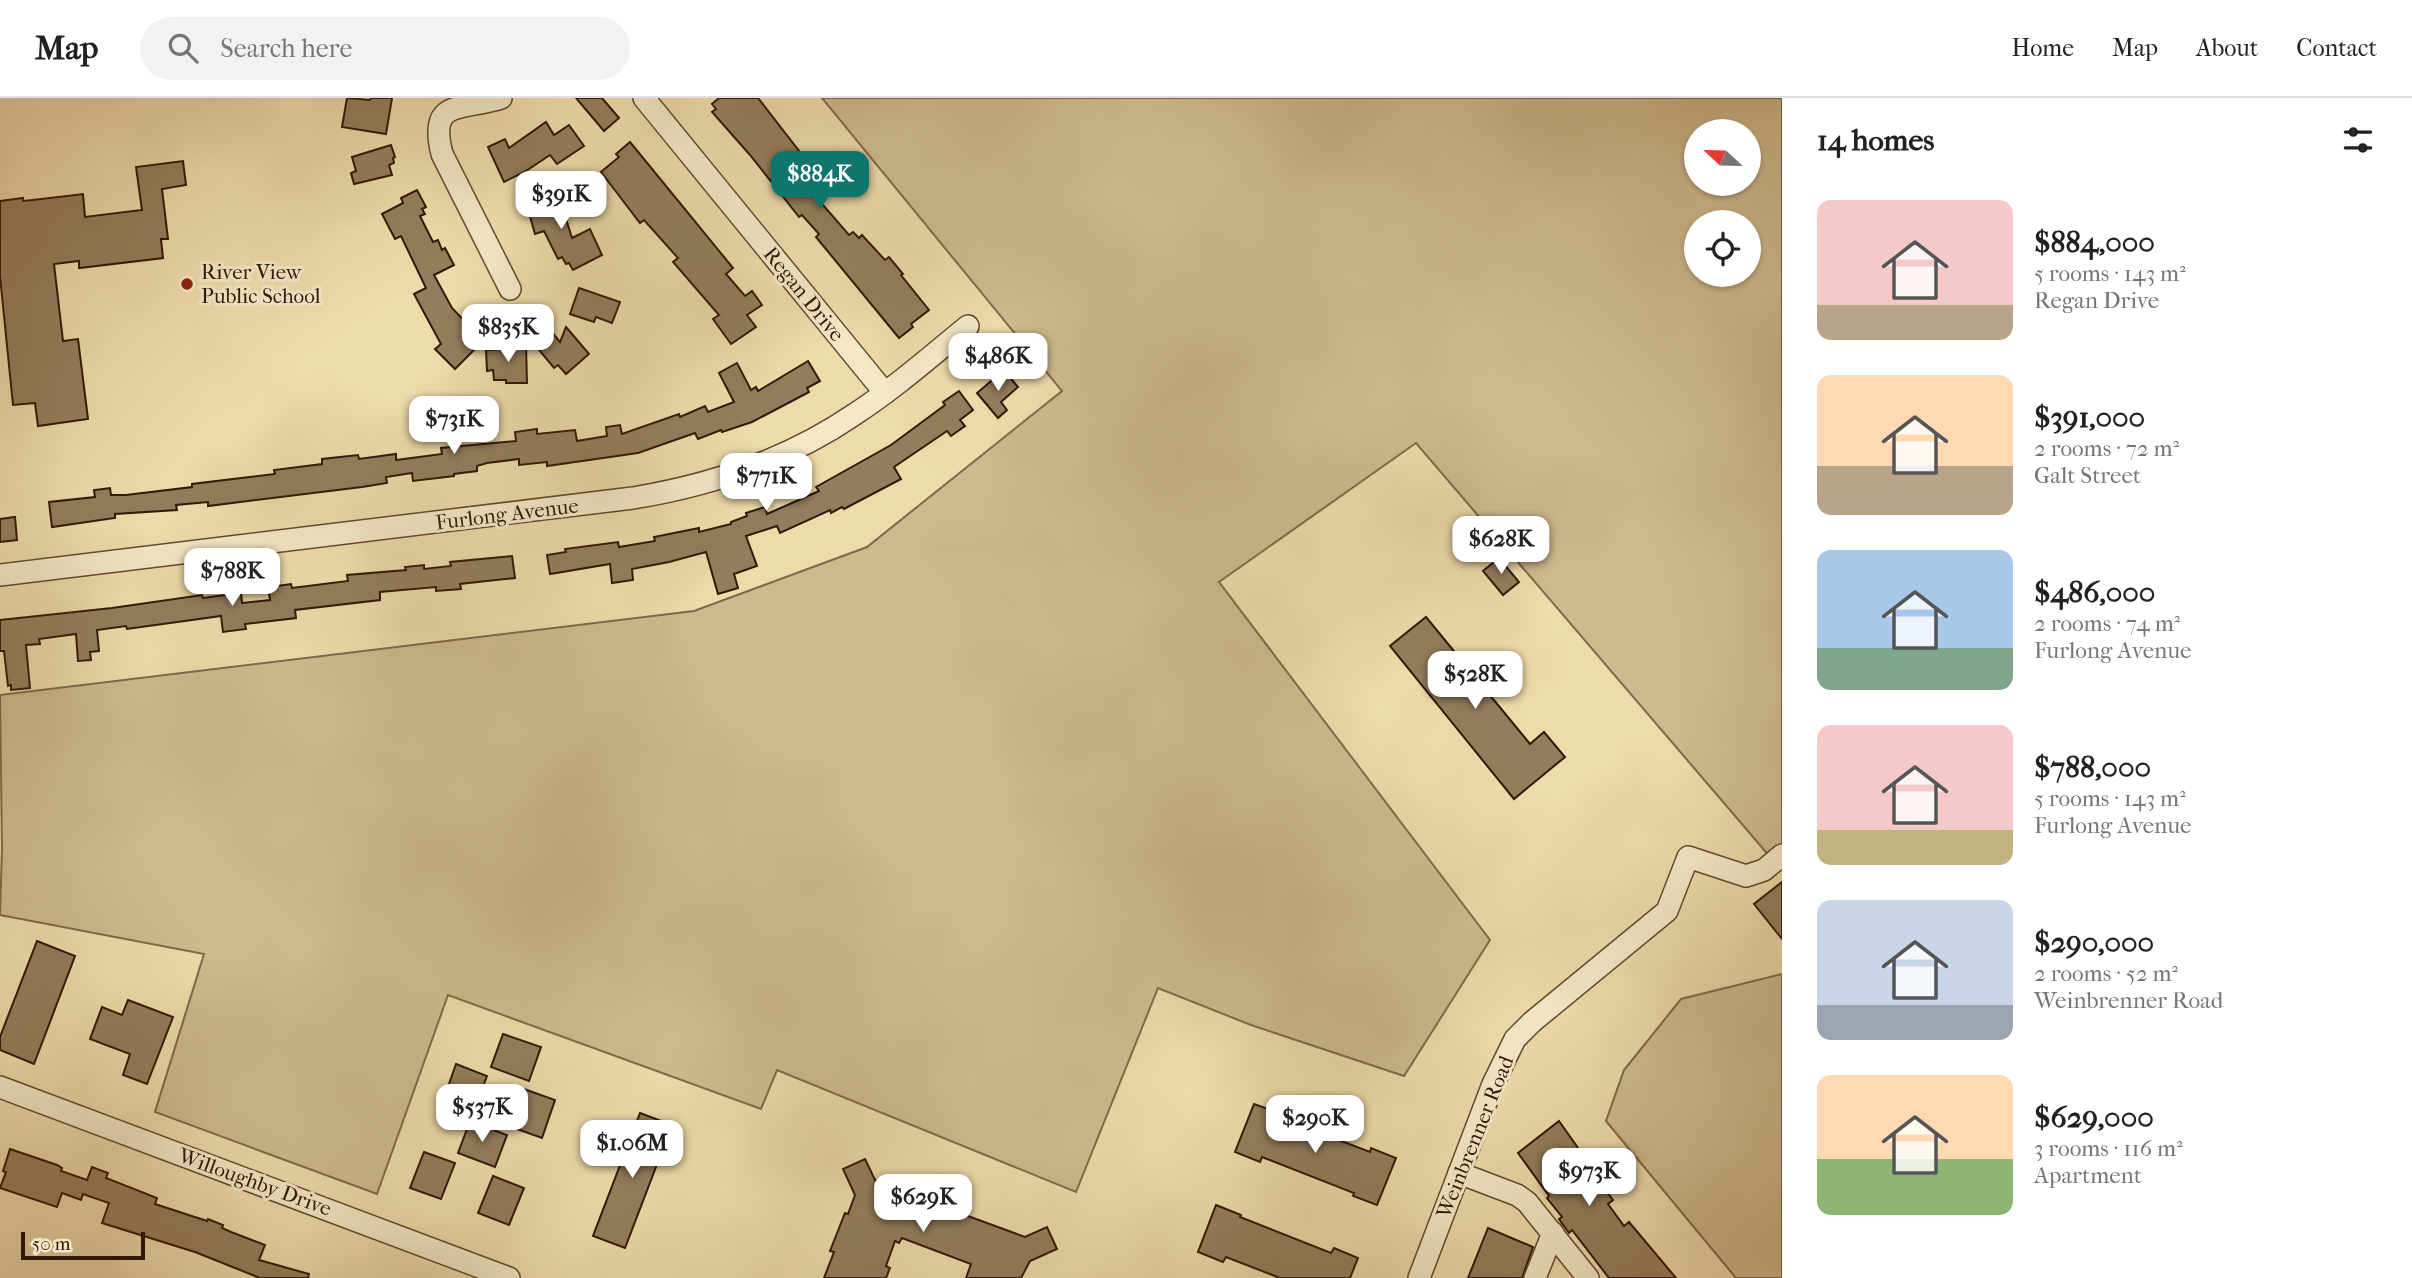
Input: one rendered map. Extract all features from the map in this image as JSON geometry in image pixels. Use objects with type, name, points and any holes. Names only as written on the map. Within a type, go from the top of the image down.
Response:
[{"type":"street","points":[[501,98],[459,104],[447,109],[439,120],[439,138],[442,154],[510,289]]},
{"type":"street","name":"Regan Drive","points":[[644,98],[885,393]]},
{"type":"street","name":"Furlong Avenue","points":[[0,576],[667,492],[701,484],[766,463],[854,415],[968,326]]},
{"type":"street","name":"Weinbrenner Road","points":[[1419,1278],[1493,1084],[1515,1039],[1667,911],[1688,858],[1746,876],[1764,870],[1782,855]]},
{"type":"street","name":"Willoughby Drive","points":[[0,1087],[509,1278]]},
{"type":"street","points":[[1459,1173],[1522,1198],[1588,1278]]},
{"type":"street","points":[[1535,1278],[1552,1233]]},
{"type":"shaded area","points":[[822,98],[1782,98],[1782,849],[1771,858],[1416,443],[1219,582],[1490,940],[1404,1076],[1251,1025],[1158,988],[1076,1192],[777,1070],[761,1109],[448,995],[377,1194],[155,1112],[204,954],[0,915],[0,695],[694,611],[867,547],[1062,391]]},
{"type":"shaded area","points":[[1782,974],[1782,1278],[1736,1278],[1606,1121],[1624,1070],[1681,999]]},
{"type":"building","points":[[347,98],[392,98],[386,134],[342,127]]},
{"type":"building","points":[[576,98],[602,98],[619,118],[604,131]]},
{"type":"building","points":[[719,98],[758,98],[827,187],[816,197],[849,235],[853,232],[859,238],[862,235],[885,260],[889,257],[929,310],[911,324],[913,327],[899,338],[816,237],[819,234],[802,215],[799,217],[712,112],[716,109],[712,104]]},
{"type":"building","points":[[546,122],[554,135],[569,125],[584,146],[557,164],[550,155],[504,182],[488,147],[505,139],[509,148]]},
{"type":"building","points":[[630,142],[733,268],[726,274],[745,296],[752,291],[762,305],[747,315],[756,327],[731,344],[713,319],[719,315],[673,262],[678,258],[644,220],[640,223],[601,172],[619,157],[616,154]]},
{"type":"building","points":[[391,145],[395,157],[394,163],[389,165],[392,175],[354,184],[351,173],[356,171],[352,157]]},
{"type":"building","points":[[183,161],[186,185],[162,189],[168,239],[161,239],[163,258],[79,268],[79,261],[54,264],[63,341],[78,339],[88,419],[38,426],[35,403],[13,405],[0,276],[0,201],[83,194],[85,217],[142,210],[136,167]]},
{"type":"building","points":[[417,190],[426,207],[422,209],[425,214],[420,216],[433,242],[438,240],[454,265],[434,275],[452,308],[473,330],[468,335],[478,346],[455,369],[435,349],[441,344],[414,294],[426,288],[401,236],[395,239],[382,214],[403,203],[401,198]]},
{"type":"building","points":[[557,190],[572,238],[590,229],[602,255],[573,270],[562,257],[558,259],[544,231],[535,234],[525,199]]},
{"type":"building","points":[[579,288],[620,302],[612,323],[596,317],[594,322],[570,314]]},
{"type":"building","points":[[566,327],[589,354],[566,374],[558,365],[554,368],[535,345],[551,331],[560,342]]},
{"type":"building","points":[[505,345],[526,345],[527,383],[494,380],[493,370],[487,371],[486,350],[505,349]]},
{"type":"building","points":[[808,361],[820,381],[807,388],[809,392],[752,422],[698,439],[695,433],[638,453],[547,466],[547,462],[519,465],[519,459],[487,463],[477,466],[477,471],[454,476],[413,481],[412,473],[386,477],[387,483],[362,487],[208,506],[208,502],[176,505],[177,510],[115,514],[115,518],[52,527],[49,502],[95,497],[94,490],[110,488],[111,495],[126,495],[275,474],[274,470],[322,464],[322,459],[358,455],[359,459],[396,454],[396,460],[442,454],[441,448],[516,441],[515,432],[537,429],[537,434],[575,430],[577,441],[607,436],[606,427],[620,425],[622,434],[679,414],[680,417],[705,406],[708,412],[734,402],[719,373],[737,363],[751,390],[756,387],[758,391]]},
{"type":"building","points":[[1004,370],[1018,387],[1001,402],[1007,410],[998,418],[977,393]]},
{"type":"building","points":[[959,391],[973,410],[960,420],[965,426],[951,436],[947,431],[894,467],[901,479],[844,509],[842,507],[831,513],[830,510],[780,533],[777,526],[746,536],[757,566],[734,574],[738,588],[718,594],[706,552],[632,569],[633,580],[612,583],[610,564],[550,574],[547,555],[566,552],[565,549],[618,542],[619,547],[655,541],[654,537],[699,528],[699,532],[731,524],[747,516],[746,513],[765,507],[767,514],[819,491],[816,487],[891,445],[945,405],[943,402]]},
{"type":"building","points":[[15,517],[17,540],[0,542],[0,519]]},
{"type":"building","points":[[512,556],[515,578],[460,584],[461,589],[436,591],[436,587],[380,592],[380,600],[295,610],[296,618],[245,624],[246,629],[223,632],[221,616],[127,629],[126,626],[97,630],[99,651],[90,652],[91,660],[78,661],[76,634],[39,639],[40,644],[26,645],[30,688],[11,690],[11,685],[8,686],[4,651],[0,651],[0,620],[202,595],[203,598],[241,593],[242,603],[270,600],[268,587],[291,584],[292,588],[348,581],[347,575],[406,570],[405,567],[424,565],[424,569],[451,566],[450,562]]},
{"type":"building","points":[[1499,558],[1519,582],[1503,595],[1483,571]]},
{"type":"building","points":[[1426,617],[1530,744],[1544,732],[1565,757],[1514,799],[1390,646]]},
{"type":"building","points":[[1782,882],[1782,939],[1754,904]]},
{"type":"building","points":[[37,941],[75,956],[34,1064],[0,1050],[0,1037]]},
{"type":"building","points":[[128,1000],[173,1017],[147,1084],[123,1075],[130,1054],[90,1039],[102,1007],[122,1015]]},
{"type":"building","points":[[503,1034],[541,1047],[529,1081],[491,1067]]},
{"type":"building","points":[[456,1064],[487,1076],[473,1112],[443,1101]]},
{"type":"building","points":[[524,1089],[555,1100],[542,1138],[511,1127]]},
{"type":"building","points":[[1254,1104],[1279,1113],[1278,1117],[1370,1152],[1371,1148],[1396,1158],[1377,1205],[1353,1196],[1354,1193],[1262,1157],[1260,1162],[1235,1152]]},
{"type":"building","points":[[640,1113],[672,1125],[625,1248],[593,1236]]},
{"type":"building","points":[[470,1121],[507,1135],[495,1167],[458,1153]]},
{"type":"building","points":[[1559,1121],[1583,1155],[1580,1157],[1613,1200],[1608,1204],[1624,1226],[1629,1222],[1676,1278],[1609,1278],[1572,1230],[1569,1233],[1559,1219],[1562,1217],[1547,1198],[1549,1196],[1518,1153]]},
{"type":"building","points":[[10,1149],[57,1165],[62,1168],[61,1171],[87,1180],[92,1167],[108,1173],[106,1178],[157,1198],[155,1204],[207,1221],[208,1219],[223,1225],[222,1228],[265,1245],[259,1260],[309,1274],[308,1278],[260,1278],[195,1252],[102,1223],[109,1203],[83,1194],[81,1200],[62,1193],[57,1207],[0,1188]]},
{"type":"building","points":[[424,1152],[455,1163],[441,1199],[410,1188]]},
{"type":"building","points":[[865,1159],[875,1180],[946,1208],[1025,1237],[1047,1227],[1057,1249],[1030,1261],[1021,1278],[966,1278],[971,1264],[902,1238],[899,1243],[895,1241],[886,1266],[890,1268],[886,1278],[824,1278],[834,1252],[830,1251],[855,1195],[843,1169]]},
{"type":"building","points":[[493,1176],[524,1188],[509,1225],[478,1213]]},
{"type":"building","points":[[1216,1205],[1331,1253],[1334,1248],[1358,1258],[1350,1278],[1280,1278],[1226,1257],[1223,1262],[1198,1252]]},
{"type":"building","points":[[1488,1228],[1533,1247],[1522,1278],[1468,1278]]},
{"type":"place","name":"River View Public School","points":[[187,284]]}]
